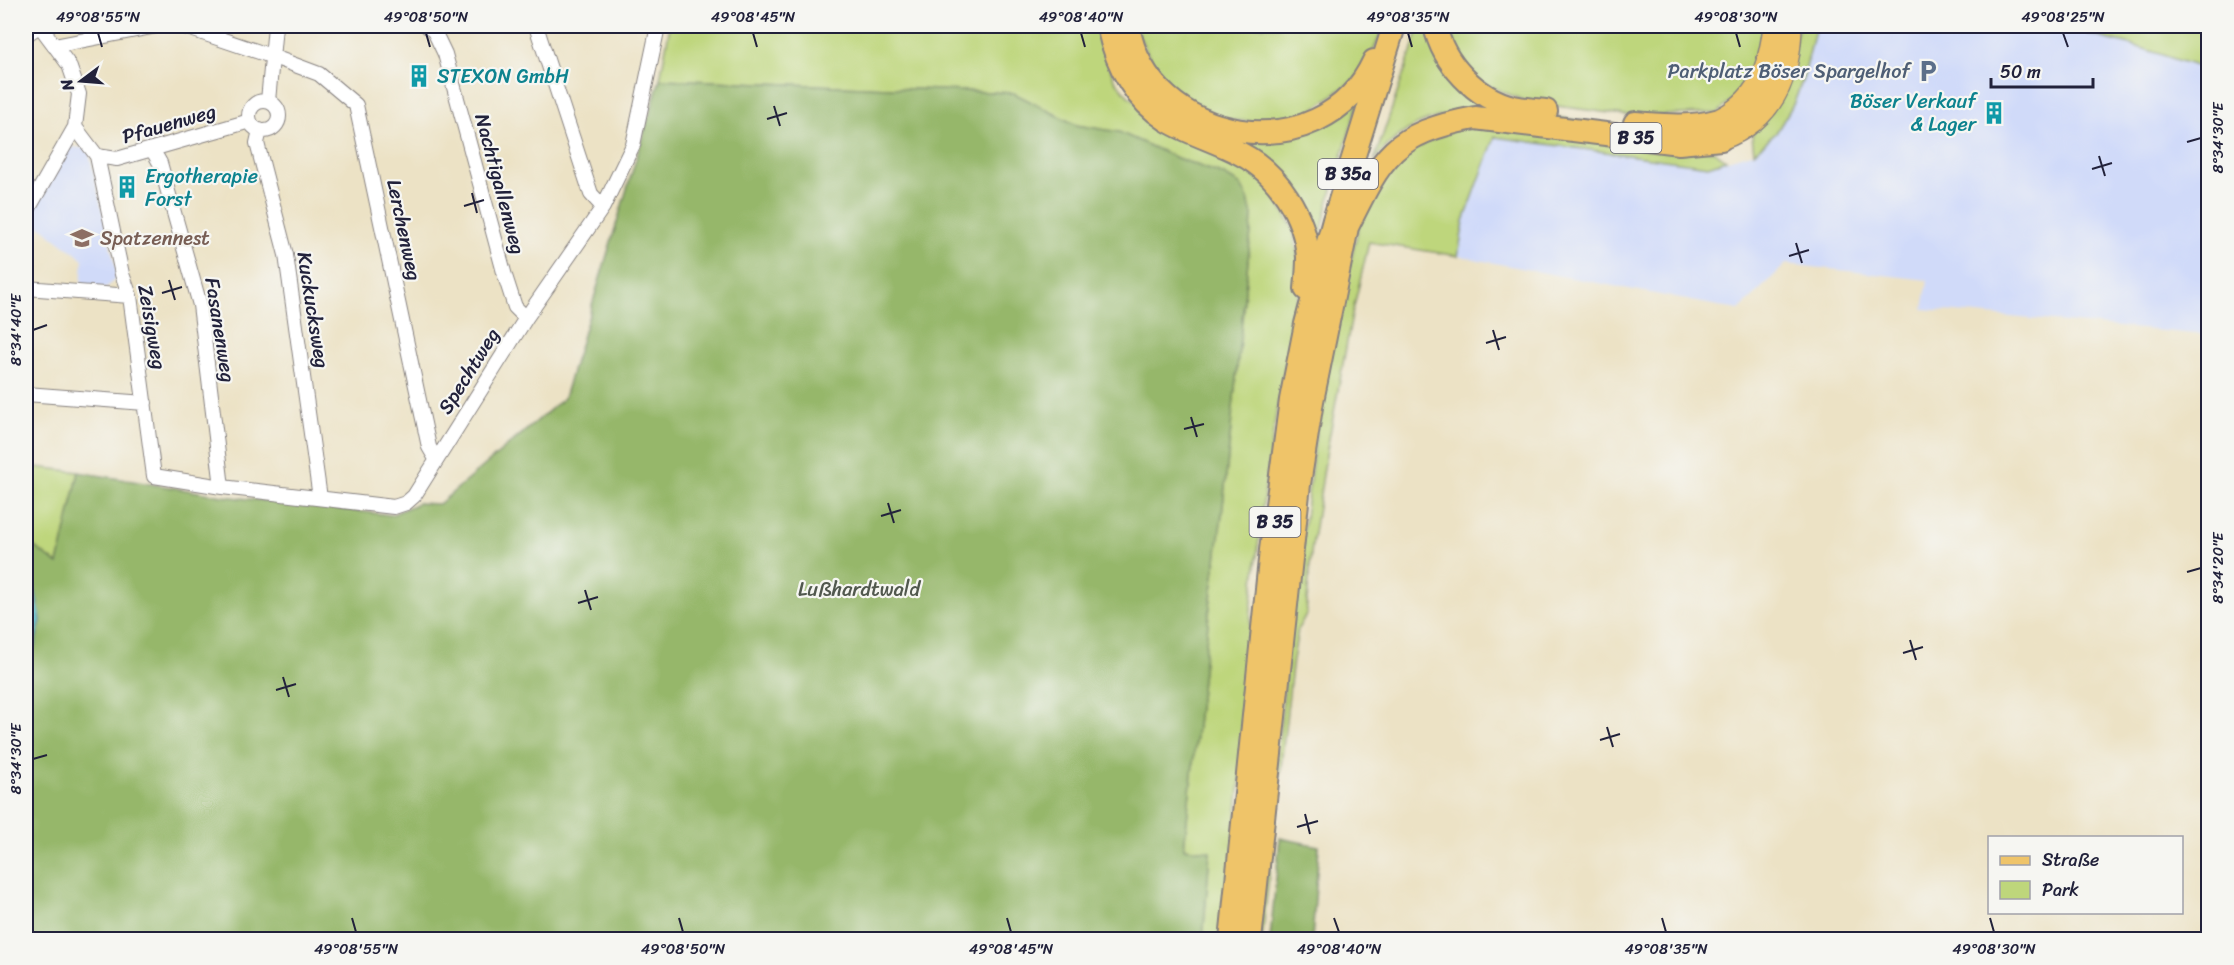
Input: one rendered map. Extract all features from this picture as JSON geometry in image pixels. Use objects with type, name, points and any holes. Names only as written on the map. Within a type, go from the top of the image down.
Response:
[{"type":"highway","name":"B 35","points":[[1108,26],[1120,66],[1134,89],[1149,105],[1166,119],[1243,155],[1267,172],[1283,191],[1296,214],[1304,235],[1308,258],[1305,324],[1291,400],[1271,550],[1231,939]]},
{"type":"highway","points":[[1128,26],[1135,56],[1148,77],[1164,96],[1182,109],[1211,122],[1238,130],[1265,132],[1287,131],[1323,117],[1337,108],[1354,92],[1367,74],[1394,26]]},
{"type":"highway","name":"B 35a","points":[[1305,324],[1334,220],[1394,26]]},
{"type":"highway","name":"B 35a","points":[[1347,227],[1366,151],[1409,26]]},
{"type":"highway","points":[[1435,26],[1444,51],[1463,76],[1489,97],[1512,107],[1620,122],[1679,127],[1697,126],[1719,130]]},
{"type":"highway","name":"B 35","points":[[1250,939],[1299,484],[1312,401],[1347,227],[1370,179],[1396,148],[1432,128],[1475,118],[1679,143],[1719,130]]},
{"type":"main road","points":[[1719,130],[1758,85],[1769,54],[1774,26]]},
{"type":"main road","name":"B 35","points":[[1719,130],[1740,132],[1774,99],[1784,78],[1790,55],[1791,26]]},
{"type":"street","points":[[26,35],[40,26],[69,65],[79,94],[75,127],[26,213]]},
{"type":"street","points":[[54,46],[157,26]]},
{"type":"street","name":"Lerchenweg","points":[[182,26],[319,74],[356,105],[429,447],[436,459]]},
{"type":"street","points":[[268,101],[275,26]]},
{"type":"street","name":"Nachtigallenweg","points":[[427,26],[434,31],[445,54],[505,276],[515,307],[526,318]]},
{"type":"street","points":[[536,26],[591,194],[603,207]]},
{"type":"street","name":"Spechtweg","points":[[153,476],[222,487],[394,507],[406,503],[414,496],[526,318],[603,207],[633,145],[658,26]]},
{"type":"street","points":[[264,100],[277,108],[278,123],[270,130],[255,126],[249,112],[255,104],[264,100]]},
{"type":"street","name":"Pfauenweg","points":[[97,156],[117,159],[255,126]]},
{"type":"street","name":"Kuckucksweg","points":[[255,126],[257,143],[286,255],[320,498]]},
{"type":"street","name":"Zeisigweg","points":[[75,127],[97,156],[122,274],[130,296],[153,476]]},
{"type":"street","name":"Fasanenweg","points":[[152,149],[160,163],[200,305],[222,487]]},
{"type":"street","points":[[26,288],[130,296]]},
{"type":"street","points":[[26,394],[145,403]]},
{"type":"shaded area","points":[[1816,26],[2077,26],[2088,34],[2141,48],[2208,70],[2208,335],[1923,309],[1928,280],[1786,264],[1739,310],[1458,256],[1464,221],[1495,137],[1708,166],[1754,152],[1776,133]]},
{"type":"shaded area","name":"Spatzennest","points":[[69,147],[84,148],[89,153],[116,269],[115,279],[106,288],[81,288],[83,259],[28,217]]},
{"type":"green space","points":[[670,26],[1096,26],[1114,79],[1128,96],[1219,151],[1268,186],[1293,228],[1301,276],[1263,502],[1251,610],[1240,781],[1224,939],[1203,939],[1210,852],[1184,848],[1223,506],[1251,231],[1252,215],[1248,199],[1224,175],[1177,158],[1118,132],[1076,125],[1013,93],[660,79]]},
{"type":"green space","points":[[1134,26],[1384,26],[1369,61],[1359,76],[1294,123],[1223,120],[1165,88]]},
{"type":"green space","points":[[1420,26],[1427,26],[1437,51],[1462,85],[1496,104],[1538,114],[1664,131],[1704,134],[1701,136],[1667,134],[1512,114],[1462,113],[1438,117],[1415,126],[1394,140],[1374,161]]},
{"type":"green space","points":[[1442,26],[1767,26],[1758,74],[1718,113],[1632,116],[1527,102],[1471,78]]},
{"type":"green space","points":[[1800,26],[1816,26],[1804,76],[1794,103],[1776,133],[1754,152],[1752,136]]},
{"type":"green space","points":[[2077,26],[2208,26],[2208,70],[2141,48],[2088,34]]},
{"type":"green space","points":[[1125,49],[1222,132],[1358,103],[1328,203],[1316,255],[1307,218],[1190,122]]},
{"type":"green space","name":"Lußhardtwald","points":[[660,79],[1014,93],[1076,125],[1119,132],[1177,158],[1224,175],[1241,185],[1252,215],[1251,231],[1223,506],[1184,848],[1210,851],[1203,939],[26,939],[26,678],[41,620],[26,575],[26,541],[58,564],[79,472],[223,496],[391,515],[418,503],[439,504],[564,398]]},
{"type":"green space","points":[[1459,126],[1712,150],[1726,160],[1708,166],[1495,137],[1464,221],[1458,256],[1369,242],[1352,315],[1326,455],[1311,553],[1306,614],[1298,629],[1292,666],[1262,939],[1258,940],[1288,652],[1321,392],[1362,212],[1394,160]]},
{"type":"green space","points":[[26,466],[79,472],[58,564],[26,541]]},
{"type":"green space","points":[[1280,838],[1319,846],[1312,939],[1270,939]]},
{"type":"water","points":[[26,575],[34,585],[41,620],[26,678]]},
{"type":"place","name":"Parkplatz Böser Spargelhof","points":[[1928,71]]},
{"type":"place","name":"STEXON GmbH","points":[[419,76]]},
{"type":"place","name":"Böser Verkauf & Lager","points":[[1994,113]]},
{"type":"place","name":"Ergotherapie Forst","points":[[127,187]]},
{"type":"place","name":"Spatzennest","points":[[82,238]]}]
